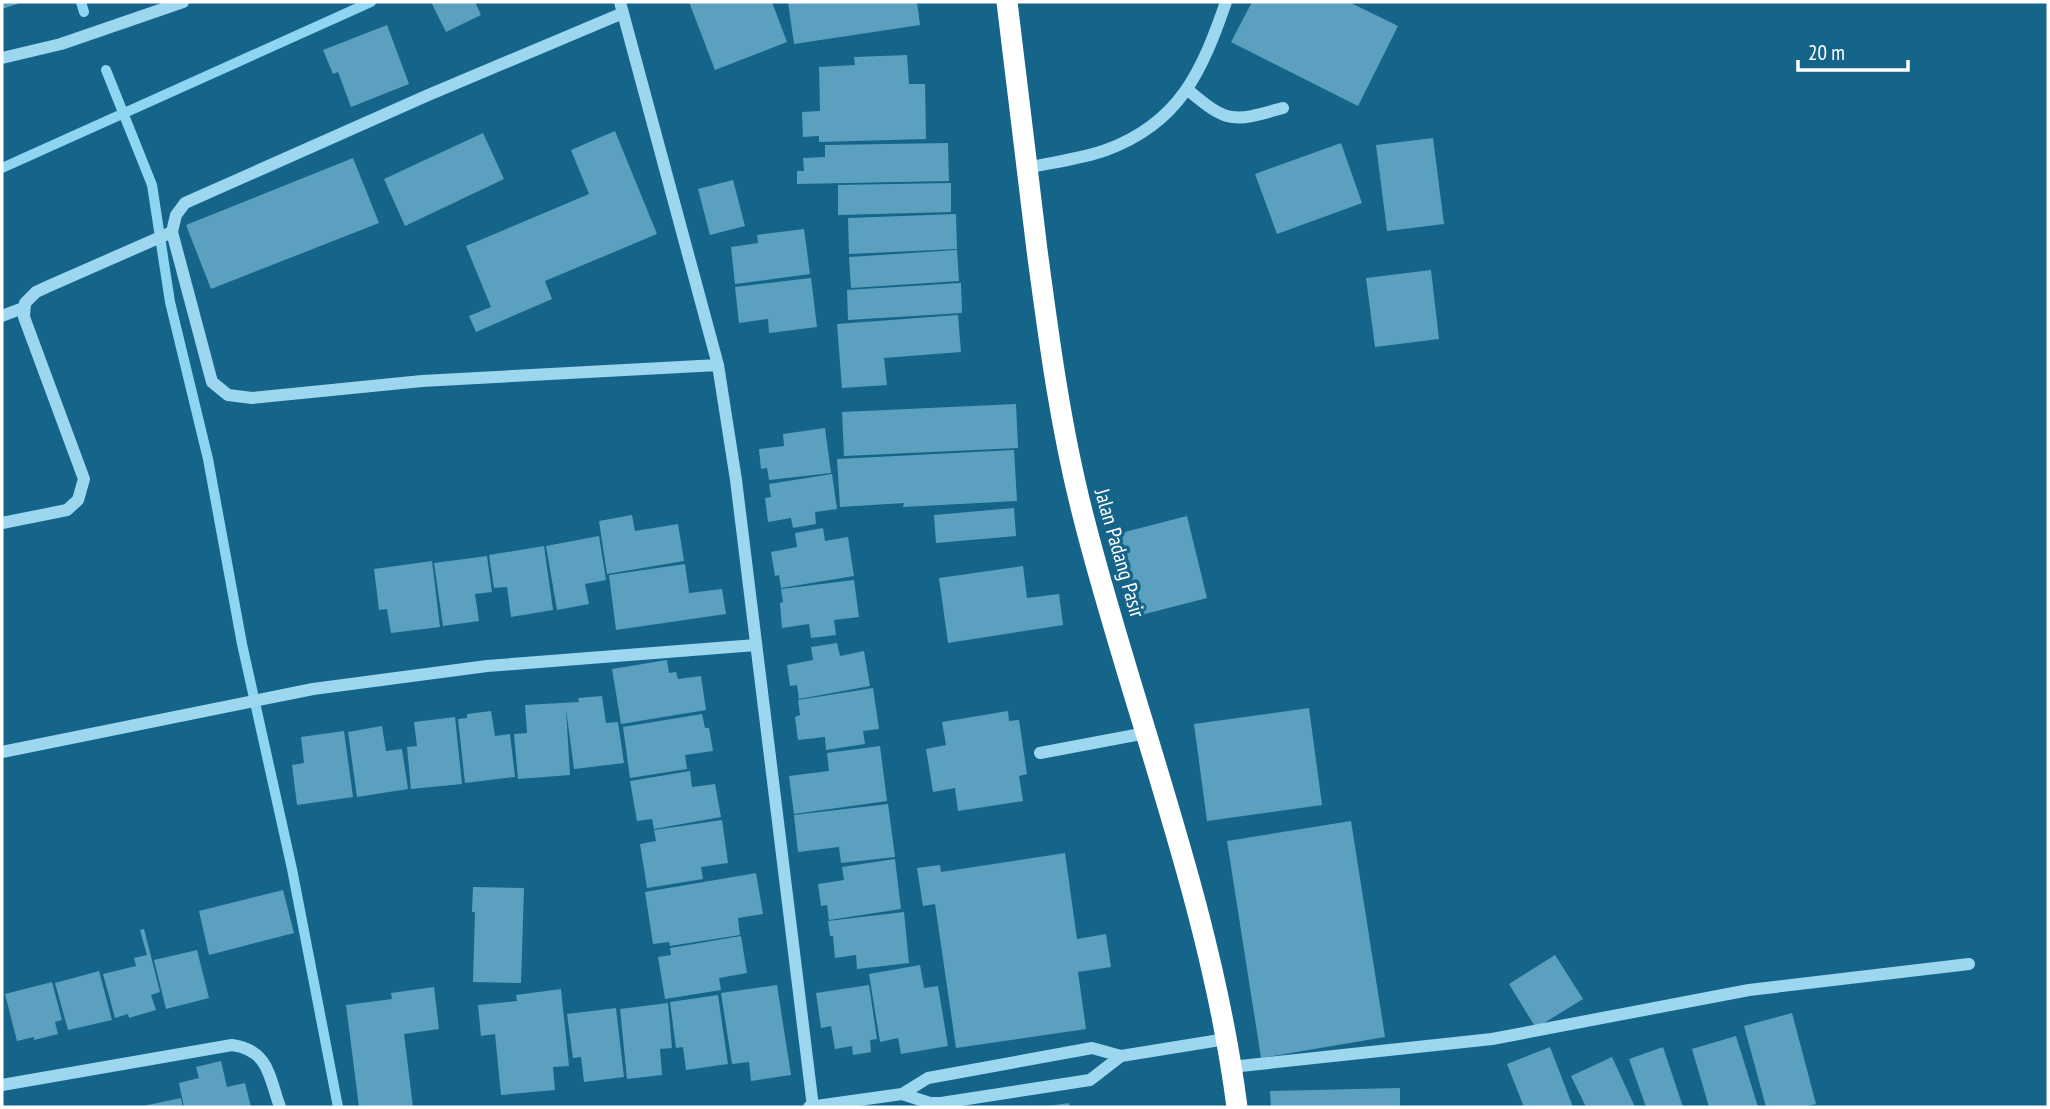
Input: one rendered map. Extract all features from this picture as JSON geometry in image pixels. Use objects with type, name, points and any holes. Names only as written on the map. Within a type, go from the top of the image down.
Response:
[{"type":"highway","name":"Jalan Padang Pasir","points":[[1007,2],[1051,354],[1071,465],[1084,521],[1195,898],[1226,1039],[1237,1107]]},
{"type":"street","points":[[2,58],[61,44],[183,2]]},
{"type":"street","points":[[1027,167],[1105,151],[1139,135],[1178,104],[1211,45],[1226,2]]},
{"type":"street","points":[[719,365],[422,382],[252,398],[228,395],[212,382],[168,233],[176,215],[185,203],[194,198],[621,7],[719,365],[736,480],[811,1107],[902,1094],[928,1078],[1092,1048],[1121,1056],[1226,1039]]},
{"type":"street","points":[[1188,90],[1220,115],[1232,118],[1245,118],[1283,108]]},
{"type":"street","points":[[2,523],[67,510],[78,500],[84,479],[24,317],[23,308],[27,299],[36,292],[168,233]]},
{"type":"street","points":[[2,316],[23,308]]},
{"type":"street","points":[[2,752],[313,689],[487,666],[756,645]]},
{"type":"street","points":[[1040,752],[1146,733]]},
{"type":"street","points":[[1231,1067],[1492,1039],[1749,990],[1969,964]]},
{"type":"street","points":[[2,1084],[232,1045],[252,1049],[262,1058],[280,1107]]},
{"type":"street","points":[[902,1094],[930,1105],[1090,1080],[1121,1056]]},
{"type":"street","points":[[928,1078],[930,1105]]},
{"type":"building","points":[[2,2],[23,2],[2,9]]},
{"type":"building","points":[[431,2],[475,2],[481,15],[446,32]]},
{"type":"building","points":[[689,2],[772,2],[787,42],[715,70]]},
{"type":"building","points":[[788,2],[917,2],[920,25],[794,44]]},
{"type":"building","points":[[1252,2],[1349,2],[1398,26],[1358,106],[1231,42]]},
{"type":"building","points":[[387,25],[409,84],[351,107],[338,72],[333,74],[323,50]]},
{"type":"building","points":[[907,55],[909,84],[925,84],[926,139],[819,142],[819,136],[803,137],[802,112],[820,111],[819,67],[855,65],[854,57]]},
{"type":"building","points":[[615,131],[657,234],[545,281],[552,299],[476,332],[469,316],[491,307],[466,246],[589,194],[571,150]]},
{"type":"building","points":[[483,133],[504,179],[405,226],[384,179]]},
{"type":"building","points":[[1433,138],[1444,224],[1387,231],[1376,145]]},
{"type":"building","points":[[948,143],[949,181],[797,184],[797,171],[804,171],[803,158],[825,157],[825,145]]},
{"type":"building","points":[[1341,143],[1362,203],[1277,234],[1255,174]]},
{"type":"building","points":[[353,158],[379,223],[211,289],[186,225]]},
{"type":"building","points":[[733,180],[745,226],[710,235],[698,189]]},
{"type":"building","points":[[951,183],[951,212],[838,215],[838,185]]},
{"type":"building","points":[[956,214],[957,249],[849,254],[848,218]]},
{"type":"building","points":[[804,229],[810,274],[735,284],[731,247],[758,243],[757,235]]},
{"type":"building","points":[[957,250],[959,281],[851,288],[849,257]]},
{"type":"building","points":[[1431,270],[1439,339],[1375,347],[1366,278]]},
{"type":"building","points":[[811,278],[817,327],[769,333],[768,319],[739,323],[735,287]]},
{"type":"building","points":[[961,283],[962,313],[848,320],[847,290]]},
{"type":"building","points":[[958,315],[961,352],[884,358],[887,385],[842,388],[837,324]]},
{"type":"building","points":[[1016,404],[1018,448],[844,456],[842,412]]},
{"type":"building","points":[[825,428],[831,473],[769,480],[767,468],[761,469],[759,449],[784,446],[783,434]]},
{"type":"building","points":[[1014,450],[1017,501],[903,507],[904,503],[840,507],[837,459]]},
{"type":"building","points":[[832,474],[837,509],[815,512],[816,524],[793,528],[791,518],[768,522],[765,498],[771,497],[769,484]]},
{"type":"building","points":[[1014,508],[1016,536],[936,543],[934,515]]},
{"type":"building","points":[[632,515],[635,531],[678,524],[684,561],[607,574],[599,521]]},
{"type":"building","points":[[1187,516],[1207,598],[1137,616],[1117,534]]},
{"type":"building","points":[[823,528],[825,541],[848,537],[854,576],[781,588],[779,575],[775,576],[771,552],[797,547],[795,533]]},
{"type":"building","points":[[599,536],[606,580],[585,584],[589,604],[557,610],[546,546]]},
{"type":"building","points":[[544,546],[553,610],[511,617],[507,587],[494,588],[489,555]]},
{"type":"building","points":[[487,556],[492,592],[475,594],[479,621],[443,626],[434,563]]},
{"type":"building","points":[[432,561],[440,627],[391,633],[387,609],[379,610],[374,569]]},
{"type":"building","points":[[685,564],[689,593],[722,589],[726,614],[616,630],[609,575]]},
{"type":"building","points":[[1023,566],[1027,598],[1059,594],[1063,625],[948,643],[939,578]]},
{"type":"building","points":[[854,580],[859,617],[834,620],[836,635],[811,638],[809,624],[782,628],[781,589]]},
{"type":"building","points":[[837,643],[840,656],[864,651],[870,686],[799,699],[797,685],[790,686],[787,665],[813,660],[811,647]]},
{"type":"building","points":[[667,660],[669,673],[676,672],[678,679],[701,676],[706,710],[621,724],[612,669]]},
{"type":"building","points":[[873,688],[879,729],[863,731],[865,744],[826,750],[825,737],[798,740],[795,717],[800,715],[798,700]]},
{"type":"building","points":[[602,696],[606,723],[618,722],[624,763],[574,769],[566,709],[570,775],[518,779],[514,734],[527,733],[525,705],[579,702],[578,698]]},
{"type":"building","points":[[1309,708],[1322,805],[1207,821],[1194,724]]},
{"type":"building","points":[[491,711],[495,736],[510,734],[515,777],[465,783],[458,719],[467,718],[467,714]]},
{"type":"building","points":[[1008,711],[1009,721],[1019,720],[1027,774],[1019,776],[1023,801],[958,811],[955,788],[933,792],[926,749],[946,745],[942,722]]},
{"type":"building","points":[[702,714],[705,728],[709,728],[713,751],[685,755],[687,769],[630,778],[623,727]]},
{"type":"building","points":[[455,717],[462,784],[411,789],[407,747],[417,746],[414,722]]},
{"type":"building","points":[[382,726],[386,751],[402,749],[408,789],[357,797],[348,732]]},
{"type":"building","points":[[344,731],[353,797],[297,805],[292,765],[304,763],[301,737]]},
{"type":"building","points":[[880,746],[887,801],[794,814],[789,776],[829,771],[827,753]]},
{"type":"building","points":[[690,771],[692,787],[715,784],[721,817],[654,829],[652,819],[637,821],[630,781]]},
{"type":"building","points":[[888,804],[895,857],[841,863],[839,847],[798,852],[794,815]]},
{"type":"building","points":[[722,820],[728,863],[701,867],[703,879],[647,888],[640,844],[656,841],[654,830]]},
{"type":"building","points":[[1351,821],[1385,1037],[1261,1058],[1227,841]]},
{"type":"building","points":[[1065,853],[1077,939],[1106,934],[1111,967],[1078,972],[1086,1029],[956,1048],[935,904],[923,906],[917,868],[940,865],[941,872]]},
{"type":"building","points":[[895,859],[901,909],[829,920],[827,905],[821,906],[818,884],[844,880],[842,867]]},
{"type":"building","points":[[756,873],[763,914],[738,918],[740,935],[670,946],[669,942],[653,944],[645,892]]},
{"type":"building","points":[[473,887],[524,888],[521,983],[473,982]]},
{"type":"building","points":[[283,890],[294,933],[209,955],[199,911]]},
{"type":"building","points":[[904,912],[909,963],[857,969],[856,955],[835,958],[833,936],[830,936],[828,921]]},
{"type":"building","points":[[144,929],[160,992],[151,995],[156,1010],[129,1018],[128,1014],[115,1018],[103,974],[136,966],[134,958],[147,955],[140,930]]},
{"type":"building","points":[[741,936],[747,973],[719,978],[721,990],[665,999],[658,957],[671,955],[670,948]]},
{"type":"building","points":[[197,950],[209,998],[166,1009],[154,960]]},
{"type":"building","points":[[1555,955],[1583,999],[1536,1028],[1509,984]]},
{"type":"building","points":[[920,965],[924,988],[938,986],[948,1046],[901,1054],[898,1038],[880,1042],[869,974]]},
{"type":"building","points":[[99,971],[112,1020],[68,1030],[55,983]]},
{"type":"building","points":[[52,982],[62,1020],[55,1022],[58,1034],[17,1041],[5,994]]},
{"type":"building","points":[[777,985],[791,1075],[751,1081],[749,1062],[732,1064],[721,993]]},
{"type":"building","points":[[869,985],[877,1039],[870,1040],[871,1052],[853,1055],[852,1046],[835,1049],[831,1026],[821,1028],[816,993]]},
{"type":"building","points":[[434,987],[439,1029],[404,1034],[413,1107],[359,1107],[346,1005],[392,999],[391,993]]},
{"type":"building","points":[[561,989],[569,1066],[553,1067],[555,1090],[501,1095],[495,1034],[481,1036],[478,1005],[517,1001],[516,995]]},
{"type":"building","points":[[718,995],[728,1064],[686,1070],[683,1047],[676,1048],[670,1002]]},
{"type":"building","points":[[668,1003],[672,1048],[660,1049],[662,1075],[627,1079],[620,1009]]},
{"type":"building","points":[[616,1008],[624,1077],[584,1082],[581,1057],[573,1058],[567,1014]]},
{"type":"building","points":[[1792,1013],[1816,1104],[1803,1107],[1766,1107],[1744,1026]]},
{"type":"building","points":[[1736,1036],[1758,1107],[1709,1107],[1692,1049]]},
{"type":"building","points":[[1550,1047],[1573,1107],[1524,1107],[1507,1064]]},
{"type":"building","points":[[1663,1047],[1683,1107],[1646,1107],[1629,1059]]},
{"type":"building","points":[[1612,1057],[1635,1107],[1586,1107],[1571,1076]]},
{"type":"building","points":[[221,1061],[227,1087],[245,1083],[251,1107],[184,1107],[179,1083],[199,1078],[196,1067]]},
{"type":"building","points":[[1400,1088],[1400,1107],[1271,1107],[1270,1091]]},
{"type":"building","points":[[181,1098],[183,1107],[143,1107],[143,1106]]},
{"type":"building","points":[[1069,1103],[1070,1107],[1048,1107],[1048,1106]]},
{"type":"waterway","points":[[81,2],[84,12]]},
{"type":"waterway","points":[[2,168],[371,2]]},
{"type":"waterway","points":[[106,70],[152,185],[170,302],[208,459],[242,644],[292,869],[338,1107]]}]
